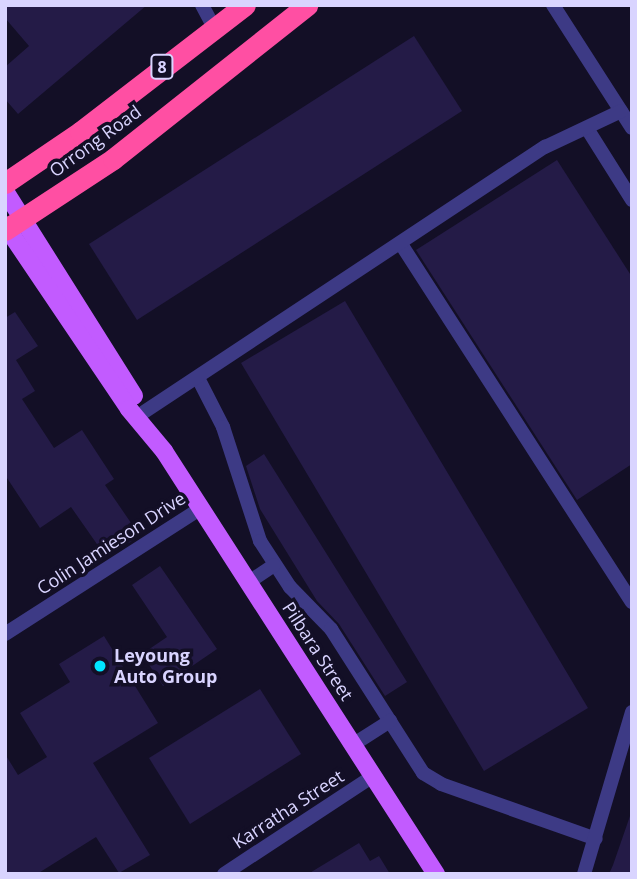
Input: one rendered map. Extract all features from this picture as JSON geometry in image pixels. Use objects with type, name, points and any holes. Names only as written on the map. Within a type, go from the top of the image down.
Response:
[{"type":"highway","name":"Orrong Road","points":[[5,183],[80,132],[245,5]]},
{"type":"highway","name":"Orrong Road","points":[[10,225],[113,159],[307,5]]},
{"type":"main road","name":"Pilbara Street","points":[[5,191],[10,225],[129,409],[164,451]]},
{"type":"main road","name":"Pilbara Street","points":[[10,225],[144,412],[164,451],[436,874]]},
{"type":"street","points":[[202,5],[214,27]]},
{"type":"street","points":[[553,5],[632,128]]},
{"type":"street","points":[[144,412],[199,380],[545,147],[588,130],[621,111]]},
{"type":"street","points":[[588,130],[632,200]]},
{"type":"street","points":[[401,244],[632,602]]},
{"type":"street","points":[[199,380],[223,427],[251,520],[274,565],[331,629],[390,721],[432,780],[596,839]]},
{"type":"street","name":"Colin Jamieson Drive","points":[[5,634],[201,508]]},
{"type":"street","points":[[249,582],[274,565]]},
{"type":"street","points":[[584,874],[632,712]]},
{"type":"street","points":[[354,744],[390,721]]},
{"type":"street","name":"Karratha Street","points":[[224,874],[373,776]]},
{"type":"building","points":[[5,5],[147,5],[18,114],[5,99],[5,67],[29,46],[5,18]]},
{"type":"building","points":[[414,36],[462,111],[137,320],[89,244]]},
{"type":"building","points":[[557,160],[632,277],[632,464],[577,500],[416,250]]},
{"type":"building","points":[[345,301],[588,708],[484,771],[241,363]]},
{"type":"building","points":[[15,312],[38,346],[16,360],[35,391],[22,399],[54,448],[82,430],[114,479],[105,485],[140,536],[106,557],[71,507],[40,528],[5,475],[5,318]]},
{"type":"building","points":[[264,454],[407,682],[385,696],[339,624],[317,601],[260,509],[246,466]]},
{"type":"building","points":[[160,566],[217,649],[163,686],[142,654],[167,637],[132,585]]},
{"type":"building","points":[[104,636],[158,723],[93,763],[150,855],[119,873],[96,837],[37,874],[5,874],[5,754],[18,775],[47,757],[20,713],[70,682],[59,664]]},
{"type":"building","points":[[260,689],[301,754],[190,824],[149,758]]},
{"type":"building","points":[[630,816],[632,874],[609,874],[613,865]]},
{"type":"building","points":[[359,843],[370,861],[379,856],[390,874],[308,874]]},
{"type":"place","name":"Leyoung Auto Group","points":[[100,666]]}]
